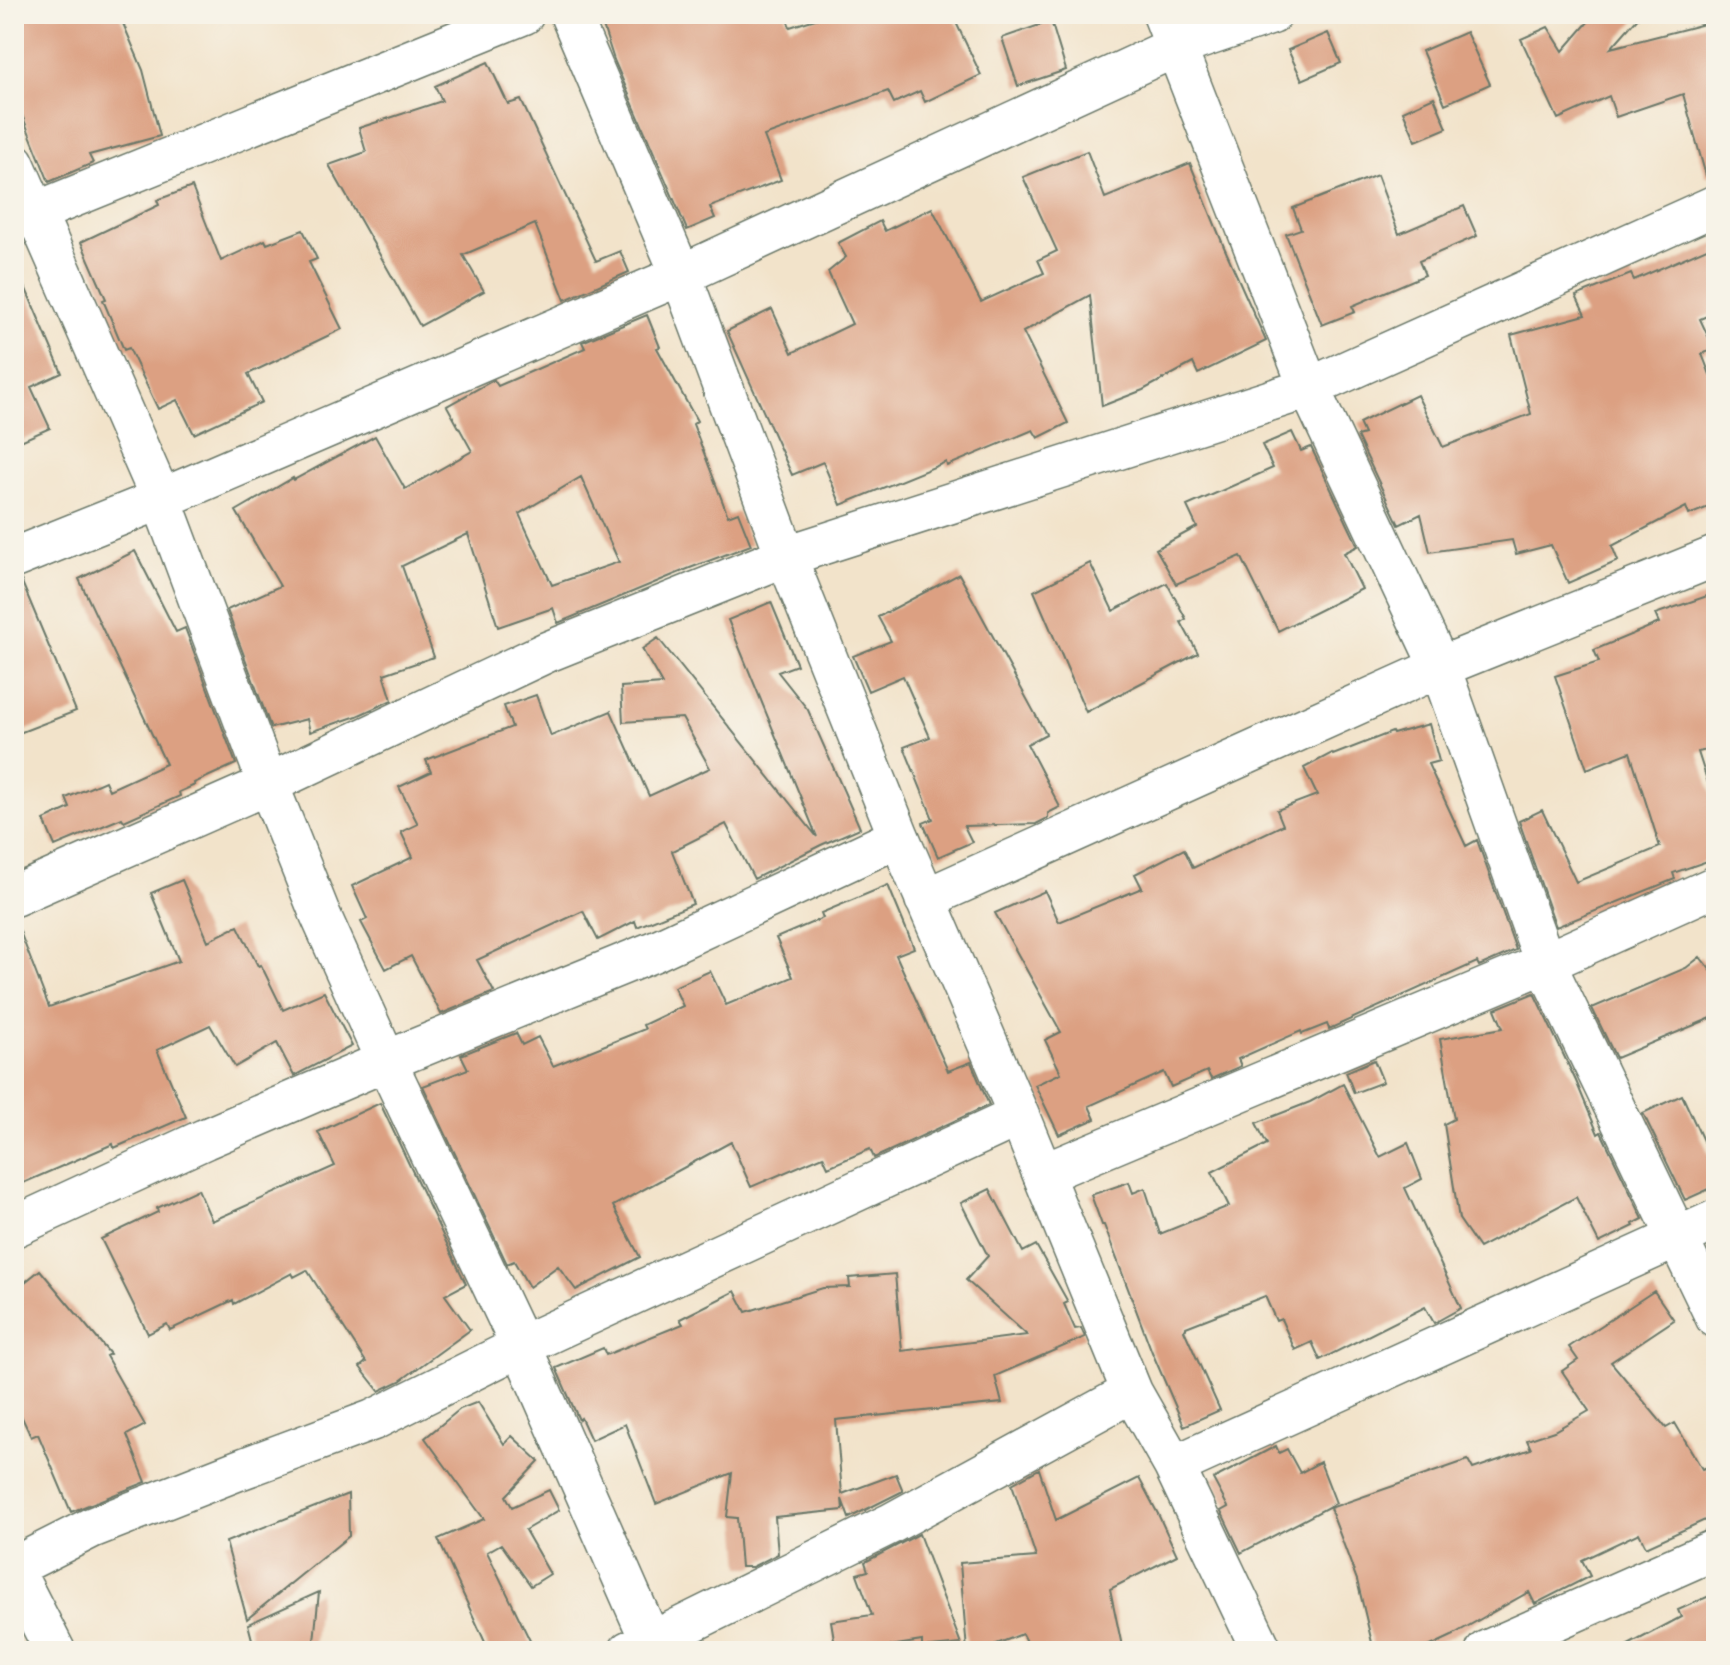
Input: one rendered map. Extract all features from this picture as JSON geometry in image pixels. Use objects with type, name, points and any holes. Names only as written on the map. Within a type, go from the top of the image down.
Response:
[{"type":"street","points":[[25,216],[524,14]]},
{"type":"street","points":[[570,14],[681,275],[786,556],[899,837],[1019,1116],[1132,1392],[1174,1466],[1262,1651]]},
{"type":"street","points":[[14,558],[161,499],[681,275],[1169,31],[1272,14]]},
{"type":"street","points":[[1169,31],[1309,388],[1440,667],[1545,963],[1716,1318]]},
{"type":"street","points":[[14,163],[25,216],[161,499],[320,914],[521,1346],[645,1648],[890,1524],[1132,1392]]},
{"type":"street","points":[[14,896],[268,784],[547,652],[786,556],[1309,388],[1716,205]]},
{"type":"street","points":[[925,899],[1440,667],[1716,556]]},
{"type":"street","points":[[14,1227],[205,1139],[386,1061],[655,951],[899,837]]},
{"type":"street","points":[[1043,1174],[1545,963],[1716,886]]},
{"type":"street","points":[[55,1651],[14,1569],[91,1528],[373,1420],[521,1346],[1019,1116]]},
{"type":"street","points":[[1174,1466],[1716,1220]]},
{"type":"street","points":[[1486,1651],[1716,1549]]},
{"type":"building","points":[[14,14],[119,14],[143,70],[160,136],[89,155],[93,163],[49,182],[14,95]]},
{"type":"building","points":[[599,14],[785,14],[790,27],[831,14],[952,14],[981,75],[925,102],[920,91],[894,103],[888,91],[764,136],[781,180],[710,207],[715,218],[687,230],[614,60]]},
{"type":"building","points":[[1595,14],[1641,14],[1611,48],[1716,21],[1716,175],[1706,176],[1683,94],[1616,117],[1609,96],[1558,119],[1521,39],[1548,27],[1563,51]]},
{"type":"building","points":[[1051,21],[1066,70],[1018,86],[1002,38]]},
{"type":"building","points":[[1466,32],[1490,84],[1445,104],[1422,51]]},
{"type":"building","points":[[1328,33],[1341,63],[1302,80],[1288,50]]},
{"type":"building","points":[[488,62],[508,104],[521,100],[596,261],[620,251],[629,272],[565,300],[535,224],[463,255],[484,291],[420,326],[329,165],[366,152],[359,128],[442,101],[435,86]]},
{"type":"building","points":[[1434,97],[1447,128],[1416,141],[1403,111]]},
{"type":"building","points":[[1087,151],[1105,198],[1190,163],[1266,341],[1198,374],[1193,363],[1143,390],[1102,406],[1090,295],[1023,332],[1068,423],[1038,438],[1033,430],[841,505],[823,462],[792,475],[727,331],[772,309],[792,353],[852,324],[828,272],[846,257],[838,243],[880,221],[885,231],[932,208],[981,302],[1044,273],[1038,260],[1057,251],[1023,177]]},
{"type":"building","points":[[1377,175],[1399,234],[1464,206],[1477,236],[1419,261],[1425,275],[1352,306],[1355,312],[1322,325],[1286,234],[1301,229],[1293,208]]},
{"type":"building","points":[[192,187],[221,261],[265,240],[267,244],[303,230],[317,259],[309,262],[342,329],[248,374],[262,402],[194,434],[177,400],[158,409],[129,348],[124,350],[81,242],[159,205],[157,200]]},
{"type":"building","points":[[1716,244],[1716,312],[1700,319],[1714,349],[1702,354],[1716,390],[1716,504],[1689,515],[1686,507],[1612,546],[1618,561],[1568,583],[1551,545],[1516,554],[1512,540],[1430,552],[1421,514],[1399,525],[1357,436],[1364,434],[1359,423],[1417,395],[1443,447],[1531,414],[1511,335],[1585,315],[1576,296],[1631,274],[1634,280]]},
{"type":"building","points":[[14,261],[62,373],[31,387],[50,428],[14,444]]},
{"type":"building","points":[[647,315],[660,347],[657,348],[697,421],[693,424],[728,516],[738,512],[751,545],[558,623],[553,608],[498,627],[468,534],[402,566],[434,657],[384,674],[392,700],[310,732],[307,719],[271,728],[227,610],[280,586],[236,511],[375,436],[405,489],[472,451],[447,406],[494,380],[498,386],[585,348],[582,342]],"holes":[[[581,477],[619,562],[552,585],[519,514]]]},
{"type":"building","points":[[1292,432],[1301,451],[1311,447],[1358,546],[1344,553],[1362,589],[1278,631],[1241,556],[1176,584],[1156,549],[1197,527],[1187,506],[1273,468],[1262,445]]},
{"type":"building","points":[[135,551],[176,632],[185,628],[236,764],[194,783],[179,792],[180,796],[124,821],[122,818],[55,846],[44,820],[70,808],[66,798],[105,781],[109,790],[166,764],[79,579]]},
{"type":"building","points":[[1090,563],[1113,611],[1167,583],[1186,619],[1181,622],[1198,653],[1086,712],[1034,591]]},
{"type":"building","points":[[959,574],[1046,734],[1027,744],[1060,807],[1036,824],[964,826],[972,842],[938,857],[923,823],[933,819],[904,747],[930,737],[903,676],[868,691],[853,656],[891,641],[878,617]]},
{"type":"building","points":[[14,580],[21,580],[76,711],[14,735]]},
{"type":"building","points":[[1716,593],[1716,748],[1698,752],[1716,808],[1716,858],[1673,873],[1675,879],[1556,927],[1519,821],[1542,810],[1576,882],[1660,847],[1630,752],[1587,769],[1555,676],[1599,662],[1594,650],[1659,623],[1655,614]]},
{"type":"building","points":[[771,602],[797,665],[778,672],[808,710],[860,828],[754,879],[726,824],[672,851],[693,904],[637,927],[635,921],[598,940],[583,911],[477,960],[494,992],[441,1014],[411,956],[386,969],[361,922],[367,919],[352,886],[413,857],[401,832],[418,824],[399,787],[431,772],[426,760],[512,727],[504,706],[536,695],[551,736],[611,711],[649,796],[710,768],[682,718],[623,722],[621,687],[662,684],[642,649],[658,638],[817,837],[728,620]]},
{"type":"building","points":[[1429,724],[1439,761],[1428,764],[1466,846],[1477,840],[1516,950],[1479,966],[1477,962],[1329,1029],[1327,1024],[1302,1034],[1301,1031],[1238,1059],[1241,1066],[1211,1079],[1207,1071],[1171,1087],[1164,1072],[1089,1106],[1095,1119],[1059,1135],[1035,1085],[1061,1073],[1045,1040],[1061,1032],[995,913],[1045,891],[1059,922],[1142,888],[1135,874],[1184,849],[1193,868],[1283,825],[1277,810],[1317,795],[1304,768],[1332,753],[1392,732]]},
{"type":"building","points":[[182,880],[208,941],[238,926],[283,1010],[324,992],[352,1046],[294,1076],[277,1043],[235,1067],[210,1025],[157,1050],[186,1117],[114,1148],[113,1144],[14,1187],[14,925],[17,924],[49,1007],[179,961],[151,893]]},
{"type":"building","points":[[888,885],[914,948],[896,955],[948,1071],[971,1062],[989,1105],[874,1158],[870,1149],[828,1167],[823,1156],[751,1187],[731,1142],[613,1206],[640,1257],[576,1290],[558,1266],[529,1287],[514,1261],[507,1264],[423,1086],[468,1069],[461,1055],[516,1033],[522,1045],[538,1037],[553,1066],[645,1029],[643,1025],[683,1006],[674,987],[710,971],[726,1005],[793,977],[776,938],[823,918],[821,913]]},
{"type":"building","points":[[1700,957],[1716,977],[1716,1016],[1616,1058],[1592,1008],[1686,968]]},
{"type":"building","points":[[1534,993],[1598,1134],[1601,1132],[1643,1219],[1599,1243],[1576,1197],[1479,1248],[1459,1219],[1444,1124],[1454,1119],[1440,1039],[1503,1028],[1495,1009]]},
{"type":"building","points":[[1374,1060],[1383,1082],[1354,1093],[1346,1072]]},
{"type":"building","points":[[1343,1084],[1380,1157],[1408,1143],[1422,1179],[1405,1188],[1461,1308],[1434,1323],[1425,1307],[1320,1360],[1312,1342],[1295,1350],[1281,1319],[1276,1321],[1265,1296],[1186,1327],[1184,1330],[1220,1410],[1184,1426],[1091,1195],[1129,1182],[1133,1193],[1145,1188],[1160,1234],[1229,1206],[1212,1172],[1267,1144],[1256,1123],[1310,1102]]},
{"type":"building","points":[[1682,1095],[1716,1169],[1716,1186],[1685,1200],[1643,1113]]},
{"type":"building","points":[[380,1103],[466,1284],[445,1295],[470,1330],[400,1381],[379,1391],[360,1367],[366,1362],[307,1270],[294,1277],[292,1273],[234,1304],[233,1300],[170,1330],[167,1324],[148,1334],[101,1239],[198,1189],[212,1221],[335,1166],[318,1132]]},
{"type":"building","points":[[990,1189],[1023,1252],[1036,1245],[1068,1302],[1064,1304],[1075,1329],[1081,1328],[1085,1337],[995,1376],[1002,1403],[836,1420],[842,1494],[896,1474],[903,1491],[849,1518],[842,1499],[843,1510],[775,1517],[778,1554],[752,1567],[741,1567],[737,1518],[727,1517],[732,1473],[656,1504],[625,1424],[591,1440],[581,1418],[579,1420],[556,1368],[603,1348],[606,1355],[683,1324],[680,1319],[735,1291],[746,1312],[823,1288],[850,1287],[849,1278],[895,1274],[902,1351],[1027,1335],[966,1280],[988,1256],[961,1203]]},
{"type":"building","points":[[40,1270],[110,1354],[106,1356],[145,1425],[127,1435],[146,1482],[71,1512],[38,1434],[31,1437],[14,1400],[14,1291]]},
{"type":"building","points":[[1654,1291],[1674,1320],[1611,1362],[1666,1428],[1675,1423],[1702,1469],[1716,1464],[1716,1515],[1646,1547],[1639,1533],[1582,1560],[1590,1576],[1535,1604],[1529,1592],[1420,1651],[1374,1651],[1357,1580],[1330,1508],[1468,1460],[1473,1469],[1531,1449],[1527,1440],[1554,1431],[1589,1411],[1562,1371],[1578,1360],[1569,1347]]},
{"type":"building","points":[[478,1402],[504,1444],[512,1436],[539,1461],[506,1496],[512,1507],[549,1490],[559,1510],[525,1530],[550,1574],[531,1586],[501,1544],[487,1552],[535,1651],[489,1651],[438,1539],[484,1519],[425,1438],[460,1409]]},
{"type":"building","points":[[1276,1446],[1279,1453],[1287,1449],[1300,1473],[1320,1462],[1336,1503],[1241,1553],[1221,1511],[1228,1507],[1213,1479]]},
{"type":"building","points":[[1039,1469],[1056,1520],[1139,1478],[1177,1555],[1110,1589],[1123,1651],[1031,1651],[1022,1634],[979,1651],[967,1651],[960,1563],[1036,1557],[1012,1484]]},
{"type":"building","points":[[348,1494],[349,1536],[247,1619],[226,1542]]},
{"type":"building","points":[[919,1534],[961,1644],[922,1648],[922,1641],[859,1651],[836,1651],[831,1621],[872,1615],[857,1574],[868,1571],[865,1562]]},
{"type":"building","points":[[319,1592],[313,1651],[255,1651],[248,1624]]},
{"type":"building","points":[[1716,1593],[1716,1651],[1617,1651],[1681,1617],[1678,1610]]}]
